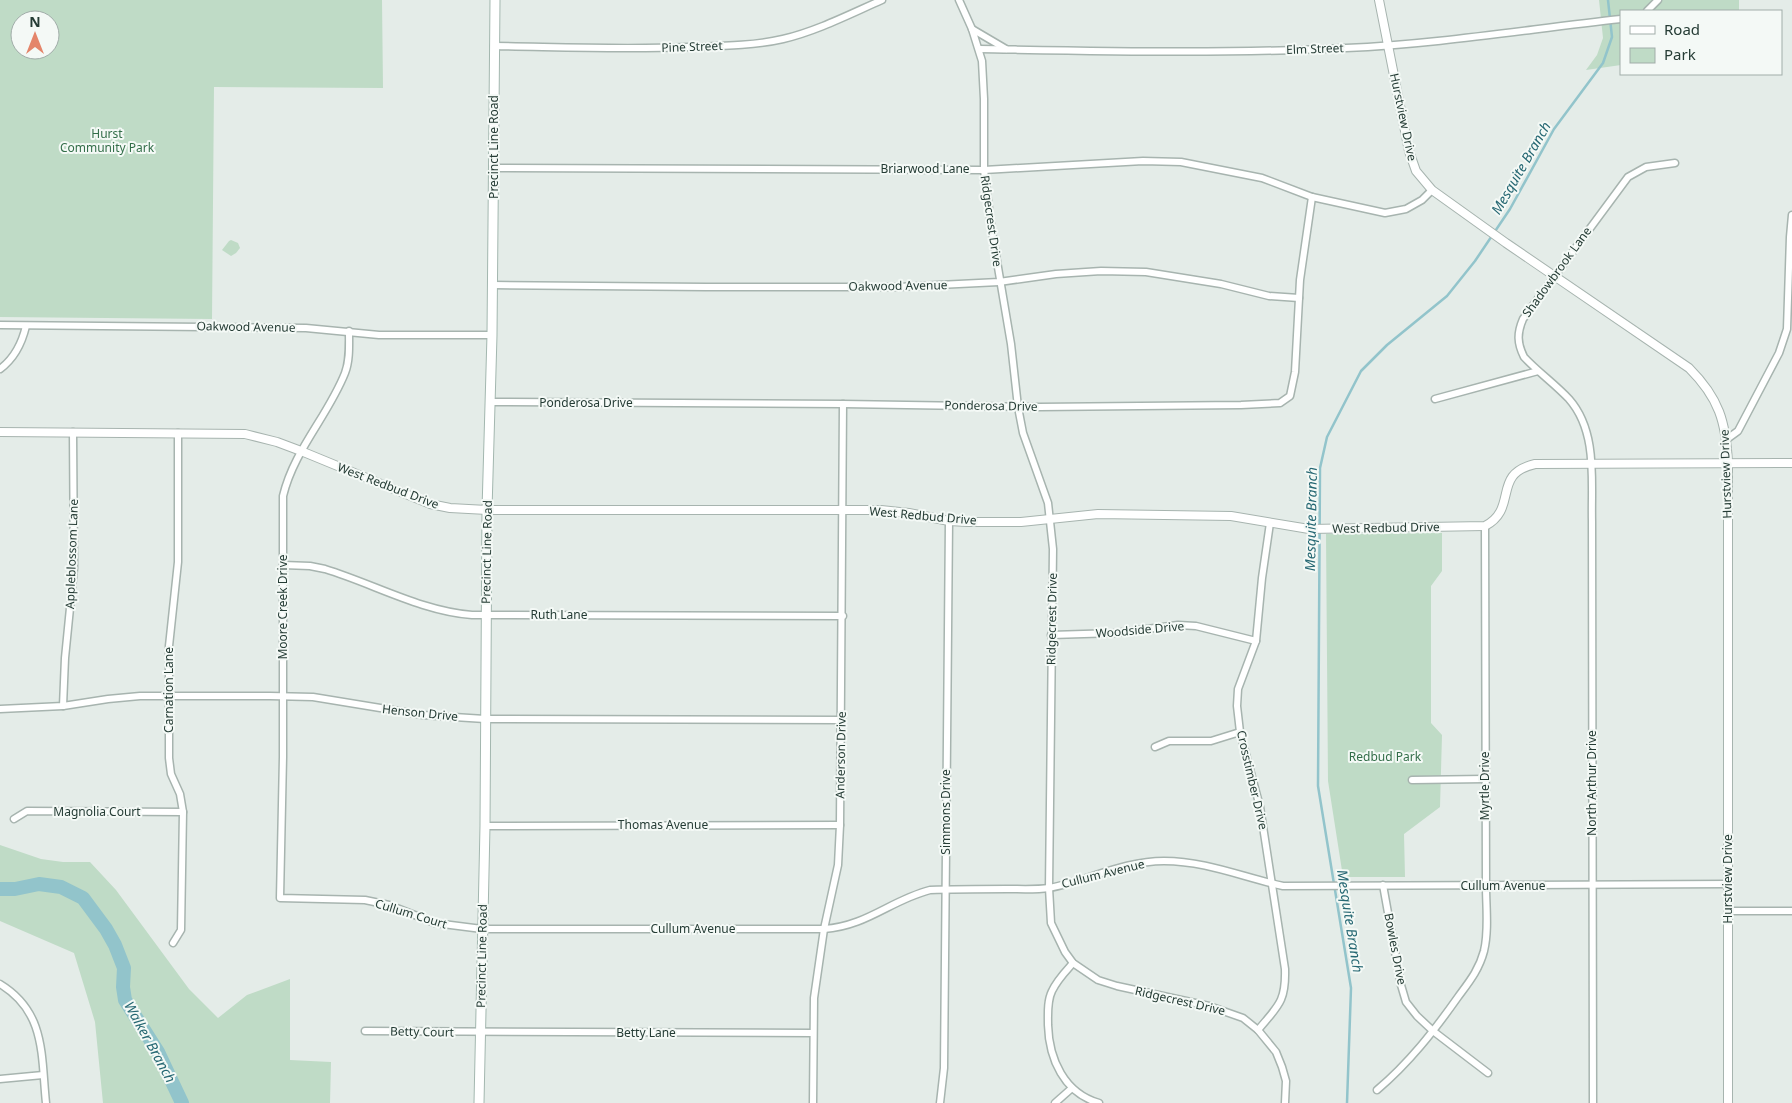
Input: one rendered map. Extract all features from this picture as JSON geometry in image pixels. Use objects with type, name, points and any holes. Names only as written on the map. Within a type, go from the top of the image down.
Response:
[{"type":"main road","name":"Precinct Line Road","points":[[478,1103],[485,826],[486,614],[492,335],[495,0]]},
{"type":"street","name":"Pine Street","points":[[494,46],[652,49],[762,43],[784,39],[812,30],[882,0]]},
{"type":"street","name":"Ridgecrest Drive","points":[[959,0],[979,50],[983,73],[984,170],[999,282],[1011,344],[1018,407],[1023,433],[1048,503],[1050,518],[1053,549],[1049,888],[1051,923],[1065,952],[1073,963],[1098,980],[1117,986],[1209,1006],[1228,1011],[1243,1018],[1258,1030],[1276,1052],[1286,1081],[1285,1103]]},
{"type":"street","name":"Hurstview Drive","points":[[1379,0],[1416,171],[1432,190],[1689,368],[1708,389],[1722,416],[1727,440],[1728,463],[1728,1103]]},
{"type":"street","points":[[1648,10],[1658,0]]},
{"type":"street","name":"Elm Street","points":[[979,50],[1209,52],[1388,45],[1620,20]]},
{"type":"street","points":[[972,29],[1007,50]]},
{"type":"street","name":"Briarwood Lane","points":[[493,168],[984,170],[1143,161],[1181,162],[1262,178],[1312,197],[1385,213],[1406,210],[1422,200],[1432,190]]},
{"type":"street","name":"Shadowbrook Lane","points":[[1591,464],[1590,446],[1586,430],[1579,415],[1570,400],[1524,357],[1519,348],[1519,329],[1523,319],[1628,177],[1646,167],[1675,163]]},
{"type":"street","name":"Ponderosa Drive","points":[[490,402],[1018,407],[1280,403],[1290,396],[1296,372],[1299,298],[1312,197]]},
{"type":"street","points":[[1727,440],[1738,431],[1779,353],[1786,334],[1792,216]]},
{"type":"street","name":"Oakwood Avenue","points":[[492,285],[898,287],[999,282],[1065,273],[1101,271],[1146,272],[1221,284],[1269,296],[1299,298]]},
{"type":"street","name":"Oakwood Avenue","points":[[0,325],[306,328],[378,335],[492,335]]},
{"type":"street","points":[[0,369],[15,354],[26,326]]},
{"type":"street","name":"Moore Creek Drive","points":[[280,898],[284,697],[283,496],[301,451],[332,400],[346,371],[349,331]]},
{"type":"street","points":[[1435,399],[1538,371]]},
{"type":"street","name":"Anderson Drive","points":[[813,1103],[814,998],[824,929],[838,865],[840,825],[843,616],[843,404]]},
{"type":"street","name":"West Redbud Drive","points":[[0,432],[245,434],[277,442],[430,504],[450,508],[488,510],[881,510],[909,513],[949,521],[1021,522],[1098,514],[1231,516],[1308,529],[1485,526]]},
{"type":"street","name":"Appleblossom Lane","points":[[63,706],[65,658],[74,568],[73,432]]},
{"type":"street","name":"Carnation Lane","points":[[173,943],[181,930],[183,812],[180,794],[170,774],[169,767],[168,696],[169,646],[178,562],[178,433]]},
{"type":"street","points":[[1485,526],[1494,522],[1501,512],[1507,485],[1517,471],[1535,464],[1792,463]]},
{"type":"street","name":"North Arthur Drive","points":[[1591,464],[1593,1103]]},
{"type":"street","name":"Simmons Drive","points":[[940,1103],[944,1068],[949,521]]},
{"type":"street","name":"Crosstimber Drive","points":[[1258,1030],[1279,1005],[1284,995],[1285,969],[1260,807],[1240,732],[1237,706],[1238,689],[1256,641],[1270,523]]},
{"type":"street","name":"Myrtle Drive","points":[[1377,1090],[1400,1071],[1472,979],[1484,950],[1486,934],[1485,526]]},
{"type":"street","name":"Ruth Lane","points":[[283,565],[325,569],[424,605],[452,613],[843,616]]},
{"type":"street","name":"Woodside Drive","points":[[1052,636],[1108,633],[1178,625],[1196,626],[1256,641]]},
{"type":"street","name":"Henson Drive","points":[[0,709],[63,706],[124,697],[313,697],[423,715],[485,719],[842,720]]},
{"type":"street","points":[[1155,747],[1169,741],[1211,740],[1240,732]]},
{"type":"street","points":[[1412,780],[1485,779]]},
{"type":"street","name":"Magnolia Court","points":[[14,819],[27,812],[183,812]]},
{"type":"street","name":"Thomas Avenue","points":[[485,826],[840,825]]},
{"type":"street","name":"Cullum Avenue","points":[[482,929],[824,929],[850,926],[917,894],[930,890],[1049,888],[1116,868],[1142,862],[1161,861],[1216,867],[1283,886],[1729,884]]},
{"type":"street","name":"Bowles Drive","points":[[1383,885],[1401,985],[1406,1002],[1417,1016],[1433,1030],[1488,1073]]},
{"type":"street","name":"Cullum Court","points":[[280,898],[365,900],[388,905],[435,923],[482,929]]},
{"type":"street","points":[[1728,911],[1792,911]]},
{"type":"street","points":[[1073,963],[1051,992],[1047,1009],[1049,1039],[1057,1066],[1072,1088],[1083,1101],[1099,1103]]},
{"type":"street","points":[[0,984],[19,998],[32,1016],[37,1030],[46,1103]]},
{"type":"street","name":"Betty Court","points":[[365,1031],[480,1033]]},
{"type":"street","name":"Betty Lane","points":[[480,1033],[813,1034]]},
{"type":"street","points":[[0,1079],[43,1075]]},
{"type":"street","points":[[1055,1103],[1072,1088]]},
{"type":"green space","name":"Hurst Community Park","points":[[0,0],[382,0],[383,88],[214,87],[212,319],[0,317]]},
{"type":"green space","points":[[1599,0],[1739,0],[1739,10],[1620,10],[1620,65],[1586,70],[1597,55],[1603,38]]},
{"type":"green space","points":[[231,240],[238,243],[240,248],[231,256],[222,250]]},
{"type":"green space","name":"Redbud Park","points":[[1442,533],[1442,571],[1431,586],[1431,723],[1442,735],[1440,807],[1404,834],[1405,877],[1343,877],[1328,781],[1326,534]]},
{"type":"green space","points":[[0,845],[41,859],[63,862],[90,862],[116,890],[189,989],[218,1018],[247,995],[290,979],[290,1060],[331,1062],[330,1103],[103,1103],[95,1022],[74,953],[0,921]]},
{"type":"waterway","name":"Mesquite Branch","points":[[1347,1103],[1351,988],[1318,786],[1320,468],[1327,437],[1361,371],[1387,345],[1447,296],[1475,261],[1510,209],[1554,129],[1603,63],[1612,37],[1608,0]]},
{"type":"waterway","name":"Walker Branch","points":[[0,889],[15,889],[39,884],[61,887],[83,898],[106,929],[115,945],[124,968],[123,987],[125,1000],[158,1052],[182,1103]]}]
